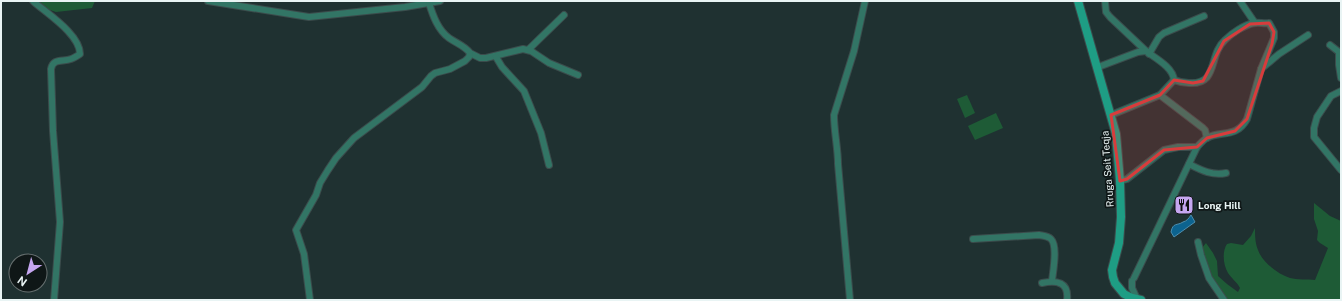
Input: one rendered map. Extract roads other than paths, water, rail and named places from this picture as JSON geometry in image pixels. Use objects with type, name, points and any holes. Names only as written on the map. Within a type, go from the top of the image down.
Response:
[{"type":"main road","name":"Rruga Seit Teqja","points":[[1078,1],[1116,134],[1120,181],[1120,217],[1119,243],[1112,270],[1115,283],[1124,298],[1139,299]]},
{"type":"street","points":[[33,1],[60,23],[80,49],[80,54],[71,59],[55,62],[52,64],[51,69],[53,131],[60,222],[54,300]]},
{"type":"street","points":[[208,1],[309,17],[405,7],[440,1]]},
{"type":"street","points":[[850,300],[834,115],[854,51],[865,1]]},
{"type":"street","points":[[1105,1],[1106,12],[1110,17],[1168,69],[1174,75],[1174,80]]},
{"type":"street","points":[[1240,1],[1255,23]]},
{"type":"street","points":[[429,3],[433,15],[443,32],[470,53],[480,58],[496,57],[522,49],[528,50],[549,63],[578,75]]},
{"type":"street","points":[[528,50],[564,15]]},
{"type":"street","points":[[1148,52],[1159,37],[1164,33],[1204,16]]},
{"type":"street","points":[[1139,299],[1132,288],[1133,279],[1197,147],[1207,138],[1235,131],[1244,124],[1272,44],[1274,32],[1269,23],[1255,23],[1241,29],[1224,41],[1217,51],[1208,76],[1203,81],[1193,83],[1178,82],[1174,80]]},
{"type":"street","points":[[1262,70],[1278,54],[1308,35]]},
{"type":"street","points":[[1330,46],[1340,51],[1339,65],[1341,78]]},
{"type":"street","points":[[1101,66],[1138,52],[1148,52]]},
{"type":"street","points":[[310,300],[304,254],[296,230],[328,170],[336,158],[354,138],[422,87],[435,73],[450,69],[465,61],[469,57],[470,53]]},
{"type":"street","points":[[496,57],[502,67],[524,91],[541,133],[549,165]]},
{"type":"street","points":[[1111,115],[1160,95],[1174,80]]},
{"type":"street","points":[[1341,91],[1331,96],[1317,117],[1314,128],[1314,137],[1341,170]]},
{"type":"street","points":[[1160,95],[1203,128],[1207,138]]},
{"type":"street","points":[[1120,181],[1127,179],[1164,150],[1178,146],[1197,147]]},
{"type":"street","points":[[1189,164],[1204,172],[1220,174],[1226,173]]},
{"type":"street","points":[[973,239],[1039,235],[1048,236],[1053,240],[1055,246],[1052,281]]},
{"type":"street","points":[[1198,242],[1209,278],[1224,300]]},
{"type":"street","points":[[1042,284],[1052,281],[1059,283],[1066,288],[1067,300]]},
{"type":"water","points":[[1191,215],[1195,222],[1174,237],[1171,232],[1173,227],[1186,221]]},
{"type":"place","name":"Long Hill","points":[[1184,205]]}]
